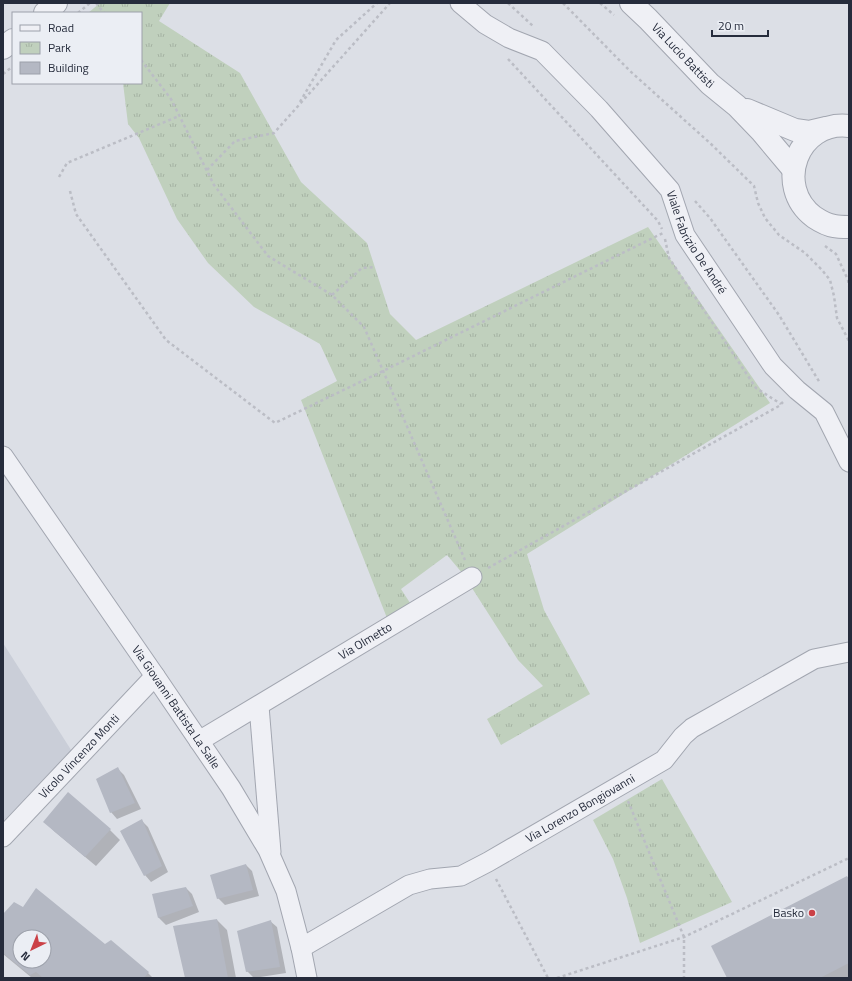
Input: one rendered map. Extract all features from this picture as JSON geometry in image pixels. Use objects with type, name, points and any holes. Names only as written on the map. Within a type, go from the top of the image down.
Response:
[{"type":"street","points":[[45,12],[56,3]]},
{"type":"street","name":"Viale Fabrizio De André","points":[[460,3],[485,24],[510,38],[542,51],[599,108],[670,190],[685,235],[773,366],[797,390],[824,412],[849,462]]},
{"type":"street","name":"Via Lucio Battisti","points":[[624,10],[648,19],[710,84],[737,106],[768,138],[793,169]]},
{"type":"street","points":[[3,48],[12,41]]},
{"type":"street","name":"Via Lucio Battisti","points":[[737,106],[795,130],[809,132],[844,125]]},
{"type":"street","name":"Via Lucio Battisti","points":[[844,125],[820,131],[807,141],[798,154],[793,169],[793,184],[798,199],[807,212],[849,242]]},
{"type":"street","name":"Via Giovanni Battista La Salle","points":[[6,468],[155,676],[231,788],[271,858],[286,891],[301,948],[307,978]]},
{"type":"street","name":"Via Olmetto","points":[[199,741],[472,577]]},
{"type":"street","name":"Via Lorenzo Bongiovanni","points":[[301,948],[409,885],[430,879],[461,876],[488,862],[664,760],[683,736],[692,728],[814,659],[849,652]]},
{"type":"street","name":"Vicolo Vincenzo Monti","points":[[3,837],[155,676]]},
{"type":"street","points":[[258,706],[271,858]]},
{"type":"path","points":[[79,12],[90,3]]},
{"type":"path","points":[[96,3],[103,12]]},
{"type":"path","points":[[297,107],[336,40],[378,3]]},
{"type":"path","points":[[207,170],[234,141],[274,133],[390,3]]},
{"type":"path","points":[[563,3],[630,71],[754,186],[758,202],[765,218],[780,235],[805,253],[830,280],[837,318],[849,341]]},
{"type":"path","points":[[600,3],[624,10]]},
{"type":"path","points":[[506,56],[658,221],[663,232],[669,258],[756,388],[781,404]]},
{"type":"path","points":[[142,61],[171,99],[214,185],[268,256],[332,295],[364,327],[472,577],[781,404],[797,390]]},
{"type":"path","points":[[3,74],[12,67]]},
{"type":"path","points":[[59,177],[67,163],[180,116]]},
{"type":"path","points":[[70,191],[76,214],[166,340],[275,423],[681,223]]},
{"type":"path","points":[[834,232],[836,254],[848,280],[849,286]]},
{"type":"path","points":[[332,295],[362,268],[375,267]]},
{"type":"path","points":[[621,784],[684,938],[684,978]]},
{"type":"path","points":[[556,978],[684,938],[849,858]]},
{"type":"path","points":[[488,862],[548,978]]},
{"type":"shaded area","points":[[3,643],[73,753],[3,826]]},
{"type":"green space","points":[[100,3],[170,3],[159,21],[240,73],[301,182],[367,243],[390,314],[416,340],[648,227],[770,403],[527,554],[544,610],[590,694],[501,745],[487,719],[543,686],[518,660],[463,574],[447,555],[401,589],[412,606],[387,618],[301,400],[337,381],[320,344],[254,307],[208,263],[177,219],[139,138],[128,124],[123,84],[142,84],[142,12],[89,12]]},
{"type":"green space","points":[[662,779],[732,902],[640,943],[627,898],[613,859],[593,820]]},
{"type":"building","points":[[118,767],[135,803],[110,813],[96,779]]},
{"type":"building","points":[[68,792],[111,829],[85,857],[43,822]]},
{"type":"building","points":[[142,819],[162,866],[144,876],[120,831]]},
{"type":"building","points":[[246,864],[253,890],[217,899],[210,875]]},
{"type":"building","name":"Basko","points":[[847,876],[849,880],[849,963],[820,978],[727,978],[711,946]]},
{"type":"building","points":[[186,887],[193,906],[158,918],[152,894]]},
{"type":"building","points":[[36,888],[105,944],[111,940],[149,972],[144,978],[43,978],[36,972],[30,975],[23,969],[52,969],[52,929],[12,929],[12,960],[3,953],[3,914],[14,902],[23,907]]},
{"type":"building","points":[[217,919],[228,978],[185,978],[173,926]]},
{"type":"building","points":[[271,920],[280,967],[246,972],[237,931]]},
{"type":"place","name":"Basko","points":[[812,913]]}]
